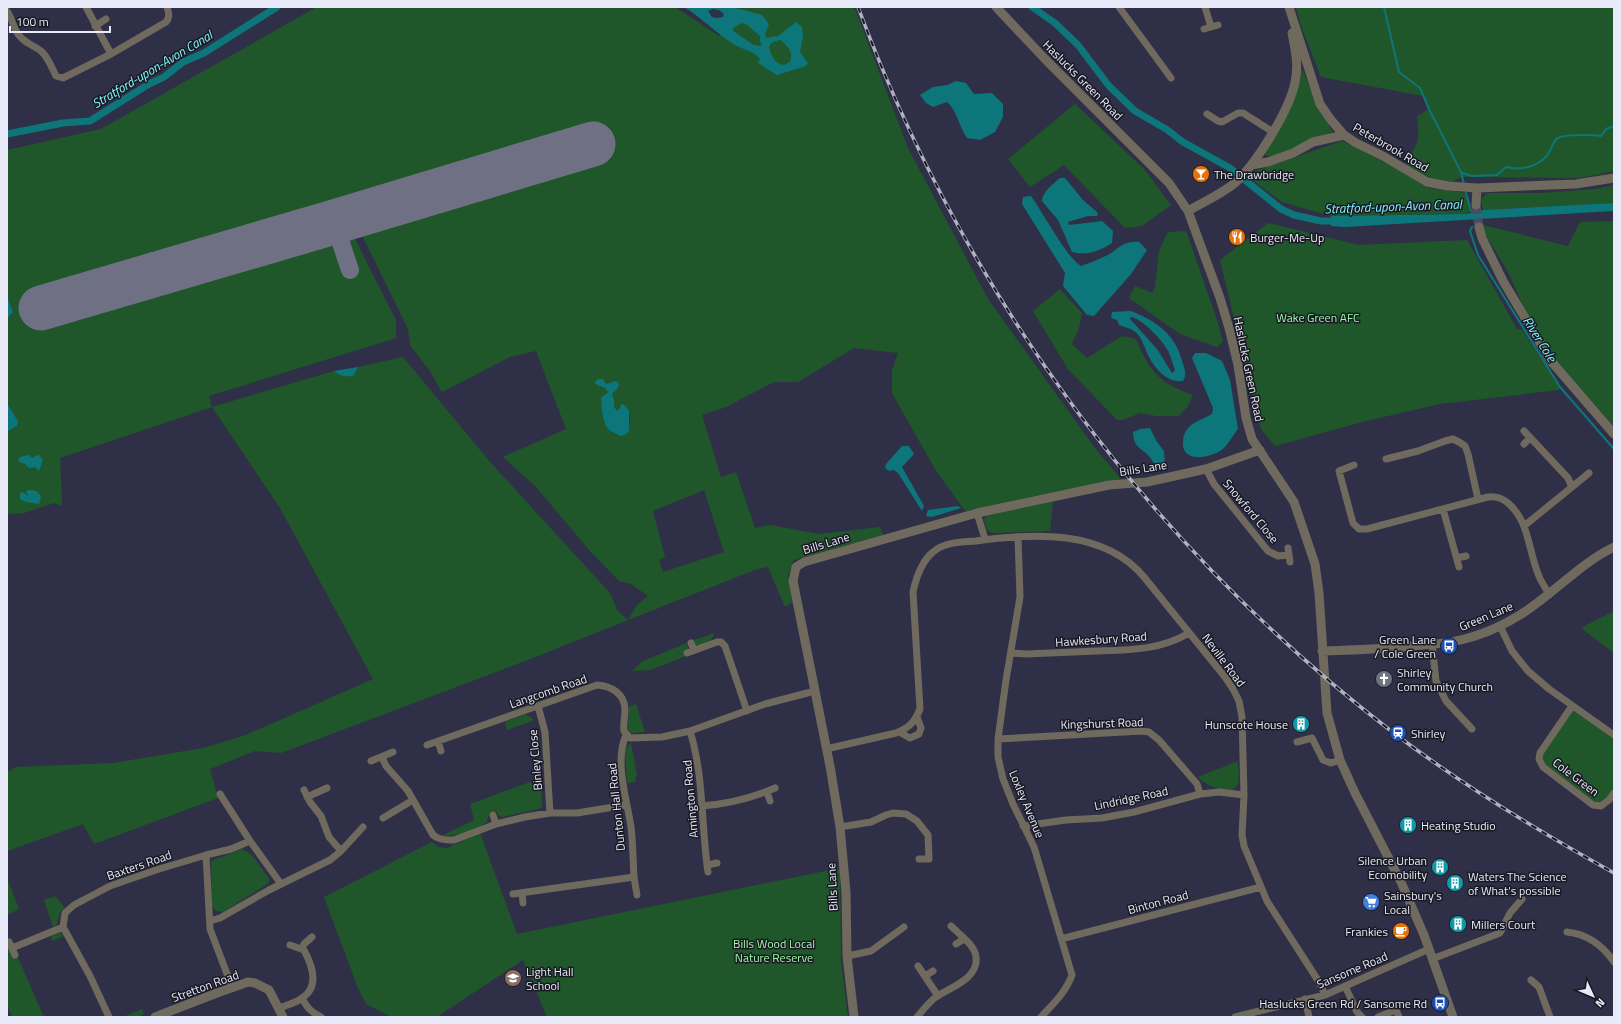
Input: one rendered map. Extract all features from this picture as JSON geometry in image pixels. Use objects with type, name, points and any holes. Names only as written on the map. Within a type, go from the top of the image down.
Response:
[{"type":"street","points":[[86,7],[111,54]]},
{"type":"street","points":[[7,11],[12,18],[18,34],[26,43],[41,51],[52,66],[56,76],[64,78],[111,54],[166,22],[169,19],[167,7]]},
{"type":"street","points":[[1119,7],[1171,78]]},
{"type":"street","points":[[1205,7],[1211,27]]},
{"type":"street","name":"Haslucks Green Road","points":[[996,8],[1169,183],[1188,211],[1220,298],[1238,365],[1246,418],[1252,439],[1294,502],[1315,564],[1319,594],[1327,713],[1340,760],[1349,781],[1401,882],[1429,949],[1453,1017]]},
{"type":"street","points":[[1188,211],[1241,176],[1251,165],[1273,132],[1292,95],[1296,81],[1297,64],[1289,10]]},
{"type":"street","name":"Peterbrook Road","points":[[1289,10],[1320,104],[1331,120],[1344,135],[1356,143],[1383,156],[1427,182],[1448,186],[1477,188],[1576,184],[1614,178]]},
{"type":"street","points":[[95,26],[106,19]]},
{"type":"street","points":[[1207,114],[1218,122],[1222,122],[1238,113],[1243,113],[1273,132]]},
{"type":"street","points":[[1251,165],[1268,162],[1293,153],[1314,142],[1344,135]]},
{"type":"street","points":[[1476,205],[1477,188]]},
{"type":"street","points":[[1479,227],[1482,238],[1503,281],[1550,360],[1614,434]]},
{"type":"street","points":[[1524,431],[1568,478],[1572,487]]},
{"type":"street","points":[[1524,444],[1530,438]]},
{"type":"street","points":[[1386,459],[1418,451],[1453,439],[1464,446],[1468,454],[1478,499]]},
{"type":"street","name":"Bills Lane","points":[[854,1017],[847,956],[846,892],[840,827],[815,691],[792,581],[796,567],[804,562],[978,513],[1109,485],[1147,482],[1206,469],[1260,450]]},
{"type":"street","points":[[1354,465],[1339,471],[1353,523],[1359,529],[1367,529],[1492,496],[1504,500],[1516,511],[1524,526],[1538,576],[1549,594]]},
{"type":"street","name":"Snowford Close","points":[[1206,469],[1214,484],[1268,551],[1278,556],[1289,555]]},
{"type":"street","points":[[1524,526],[1589,474]]},
{"type":"street","points":[[1443,509],[1459,567]]},
{"type":"street","points":[[978,513],[985,539]]},
{"type":"street","name":"Loxley Avenue","points":[[1018,537],[1020,597],[1006,680],[998,739],[998,757],[1003,779],[1034,848],[1072,975],[1064,992],[1041,1017]]},
{"type":"street","name":"Neville Road","points":[[826,749],[899,732],[907,729],[917,717],[920,710],[913,592],[915,580],[920,569],[934,551],[949,544],[985,539],[1062,537],[1081,540],[1121,556],[1136,568],[1234,689],[1239,701],[1242,717],[1244,795],[1242,834],[1244,846],[1267,901],[1319,982],[1325,994]]},
{"type":"street","name":"Green Lane","points":[[1322,651],[1378,649],[1455,641],[1500,626],[1525,612],[1568,578],[1614,547]]},
{"type":"street","points":[[1457,558],[1466,556]]},
{"type":"street","points":[[1500,626],[1512,651],[1528,671],[1572,706],[1614,735]]},
{"type":"street","name":"Hawkesbury Road","points":[[1011,653],[1026,654],[1131,650],[1178,640],[1189,633]]},
{"type":"street","points":[[691,642],[690,652],[717,642],[721,642],[725,646],[747,711]]},
{"type":"street","points":[[1432,644],[1436,681],[1439,688],[1446,701],[1472,728]]},
{"type":"street","name":"Langcomb Road","points":[[427,745],[597,685],[607,686],[619,694],[625,709],[623,727],[626,735]]},
{"type":"street","points":[[626,735],[630,738],[662,737],[690,731],[765,704],[815,691]]},
{"type":"street","name":"Binley Close","points":[[538,706],[545,732],[550,813]]},
{"type":"street","name":"Cole Green","points":[[1572,706],[1540,753],[1539,759],[1543,767],[1593,805],[1601,806],[1614,794]]},
{"type":"street","name":"Neville Road","points":[[899,732],[910,738],[919,734],[921,728],[917,717]]},
{"type":"street","name":"Amington Road","points":[[690,731],[695,747],[698,767],[708,868],[717,863]]},
{"type":"street","name":"Kingshurst Road","points":[[998,739],[1142,731],[1149,732],[1159,740],[1197,784],[1200,794]]},
{"type":"street","name":"Dunton Hall Road","points":[[626,735],[622,753],[622,774],[631,828],[634,877],[637,895]]},
{"type":"street","points":[[1297,742],[1312,738],[1323,760],[1332,763],[1340,760]]},
{"type":"street","points":[[438,741],[441,751]]},
{"type":"street","points":[[371,761],[393,752]]},
{"type":"street","points":[[382,757],[386,766],[408,791],[433,835],[437,838],[447,840],[454,840],[496,824],[550,813],[577,813],[626,805]]},
{"type":"street","points":[[326,788],[306,794],[321,816],[329,837],[341,851]]},
{"type":"street","points":[[701,806],[716,805],[747,798],[775,788]]},
{"type":"street","points":[[767,792],[770,801]]},
{"type":"street","name":"Lindridge Road","points":[[1023,826],[1066,820],[1102,818],[1134,812],[1200,794],[1219,792],[1244,795]]},
{"type":"street","points":[[220,794],[250,841],[281,884]]},
{"type":"street","points":[[383,818],[413,800]]},
{"type":"street","points":[[840,827],[871,822],[893,813],[906,814],[917,821],[928,835],[929,859],[919,859]]},
{"type":"street","points":[[493,815],[496,824]]},
{"type":"street","points":[[210,921],[220,918],[281,884],[330,860],[341,851],[364,827]]},
{"type":"street","name":"Baxters Road","points":[[63,926],[65,914],[74,905],[110,886],[156,870],[231,849],[250,841]]},
{"type":"street","points":[[206,855],[210,929],[232,987]]},
{"type":"street","points":[[513,894],[634,877]]},
{"type":"street","name":"Binton Road","points":[[1061,939],[1261,887]]},
{"type":"street","points":[[522,893],[523,903]]},
{"type":"street","points":[[1432,959],[1500,934],[1510,913],[1522,899]]},
{"type":"street","points":[[12,948],[63,926],[90,976],[109,1017]]},
{"type":"street","points":[[917,1017],[924,1008],[938,996],[960,984],[972,972],[976,964],[976,957],[972,948],[951,926]]},
{"type":"street","points":[[847,956],[871,951],[904,927]]},
{"type":"street","points":[[1567,932],[1582,936],[1596,943],[1614,962]]},
{"type":"street","points":[[302,949],[304,944],[312,937]]},
{"type":"street","points":[[956,944],[964,938]]},
{"type":"street","points":[[281,1013],[310,992],[312,982],[311,963],[304,950],[290,945]]},
{"type":"street","name":"Sansome Road","points":[[1235,1017],[1325,994],[1429,949]]},
{"type":"street","points":[[918,966],[938,996]]},
{"type":"street","points":[[925,976],[933,971]]},
{"type":"street","points":[[1531,980],[1538,988],[1550,1017]]},
{"type":"street","name":"Stretton Road","points":[[156,1017],[248,982],[262,986],[269,990],[281,1013]]},
{"type":"street","points":[[1345,986],[1357,1012],[1362,1017]]},
{"type":"street","points":[[302,998],[307,1008],[321,1017]]},
{"type":"street","points":[[1305,1000],[1309,1017]]},
{"type":"street","points":[[1378,1017],[1396,1010],[1400,1017]]},
{"type":"green space","points":[[317,7],[675,7],[719,36],[744,11],[732,7],[849,7],[855,9],[908,148],[988,299],[1094,447],[1121,479],[965,511],[935,469],[892,393],[892,370],[898,353],[854,348],[798,382],[774,382],[726,407],[702,415],[721,477],[736,472],[755,528],[770,525],[819,534],[880,527],[883,535],[794,560],[788,575],[792,602],[785,607],[768,567],[757,569],[525,661],[281,753],[255,751],[210,769],[218,798],[94,844],[83,824],[7,851],[7,772],[16,767],[113,763],[203,748],[246,735],[373,679],[280,508],[212,407],[60,458],[62,506],[54,503],[24,513],[7,514],[7,436],[8,431],[17,426],[18,421],[7,403],[7,319],[13,312],[7,296],[7,150],[101,129]],"holes":[[[360,231],[408,329],[410,345],[429,370],[442,392],[510,357],[536,351],[566,429],[503,457],[537,488],[590,551],[619,581],[631,584],[648,596],[637,605],[628,620],[617,610],[610,593],[491,463],[403,357],[358,367],[354,375],[338,374],[334,371],[212,407],[209,396],[396,338],[396,320],[353,234]],[[604,382],[606,384],[611,382],[618,388],[612,394],[615,411],[617,412],[621,404],[629,410],[630,422],[618,436],[608,429],[604,417],[601,398],[608,392],[602,387]],[[704,490],[724,552],[663,572],[659,560],[665,557],[653,511]]]},
{"type":"green space","points":[[1296,7],[1614,7],[1614,171],[1580,178],[1461,177],[1451,182],[1424,176],[1407,165],[1418,138],[1417,116],[1429,109],[1423,96],[1321,77],[1301,26]]},
{"type":"green space","points":[[1302,69],[1321,113],[1333,132],[1270,157],[1264,154],[1285,119]]},
{"type":"green space","points":[[1075,104],[1144,169],[1171,205],[1142,226],[1125,228],[1064,165],[1030,187],[1008,159]]},
{"type":"green space","points":[[1342,141],[1396,168],[1429,188],[1466,193],[1471,211],[1466,214],[1331,216],[1282,202],[1251,179],[1255,171]]},
{"type":"green space","points":[[1614,185],[1614,203],[1483,210],[1481,200],[1487,193],[1541,193],[1596,189]]},
{"type":"green space","points":[[1614,221],[1614,426],[1562,368],[1549,351],[1526,312],[1507,270],[1481,227],[1483,225],[1568,246],[1580,222]]},
{"type":"green space","name":"Wake Green AFC","points":[[1268,223],[1359,245],[1467,240],[1517,329],[1522,330],[1560,387],[1559,390],[1440,404],[1366,421],[1275,446],[1261,429],[1220,260]]},
{"type":"green space","points":[[1186,231],[1223,341],[1217,347],[1180,334],[1129,298],[1135,286],[1152,293],[1155,287],[1159,251],[1168,232]]},
{"type":"green space","points":[[1060,289],[1082,313],[1079,328],[1072,344],[1087,358],[1122,336],[1136,339],[1146,360],[1157,375],[1181,391],[1193,395],[1188,406],[1179,416],[1156,416],[1140,413],[1123,420],[1117,420],[1068,369],[1033,311]]},
{"type":"green space","points":[[1053,500],[1050,531],[993,533],[987,530],[984,520],[986,516]]},
{"type":"green space","points":[[1614,611],[1614,653],[1581,628]]},
{"type":"green space","points":[[714,633],[712,639],[704,644],[695,645],[692,641]]},
{"type":"green space","points":[[687,643],[688,649],[684,651],[686,656],[650,670],[632,671],[643,661]]},
{"type":"green space","points":[[636,704],[645,732],[631,733],[628,730],[629,706]]},
{"type":"green space","points":[[1572,706],[1614,735],[1614,793],[1601,806],[1543,767],[1540,753]]},
{"type":"green space","points":[[526,714],[534,720],[507,730],[505,722]]},
{"type":"green space","points":[[631,743],[637,775],[635,782],[627,783],[625,753],[626,748]]},
{"type":"green space","points":[[1238,761],[1239,782],[1235,788],[1230,790],[1218,789],[1198,777]]},
{"type":"green space","points":[[541,778],[542,808],[502,817],[499,816],[496,811],[488,816],[487,822],[477,828],[459,834],[441,836],[474,820],[470,804]]},
{"type":"green space","name":"Bills Wood Local Nature Reserve","points":[[480,833],[517,934],[840,868],[841,960],[848,1017],[547,1017],[523,960],[437,1017],[392,1017],[366,1004],[358,988],[324,897],[432,842],[438,847],[447,848]]},
{"type":"green space","points":[[242,849],[252,855],[269,879],[269,883],[223,912],[216,911],[212,906],[211,861]]},
{"type":"green space","points":[[7,878],[19,909],[7,915]]},
{"type":"green space","points":[[55,896],[65,908],[60,912],[57,924],[53,927],[44,900]]},
{"type":"green space","points":[[60,932],[64,936],[52,941],[51,936]]},
{"type":"green space","points":[[7,945],[17,956],[44,1017],[12,1017],[7,1005]]},
{"type":"green space","points":[[142,1009],[144,1014],[137,1017],[123,1017]]},
{"type":"shaded area","points":[[684,7],[732,7],[762,15],[769,24],[765,34],[766,38],[778,36],[796,22],[802,27],[803,36],[800,52],[808,63],[806,66],[777,75],[758,63],[760,59],[758,56],[728,41]],"holes":[[[713,9],[719,10],[724,14],[723,17],[712,17],[708,11]],[[742,23],[746,24],[760,36],[760,41],[762,44],[760,46],[754,45],[733,31],[733,28]],[[781,40],[791,52],[790,62],[784,65],[778,63],[774,59],[769,47],[775,41]]]},
{"type":"shaded area","points":[[956,81],[966,83],[974,94],[992,93],[1003,104],[1003,117],[995,132],[980,140],[967,138],[956,114],[947,102],[933,107],[926,103],[920,95],[933,87],[947,85]]},
{"type":"shaded area","points":[[1060,178],[1065,178],[1083,200],[1098,213],[1097,216],[1088,216],[1068,222],[1069,225],[1102,221],[1113,231],[1112,243],[1093,252],[1072,252],[1058,220],[1042,201],[1046,191]]},
{"type":"shaded area","points":[[1031,196],[1069,254],[1081,266],[1108,255],[1122,245],[1130,242],[1139,242],[1147,250],[1131,274],[1094,316],[1087,315],[1063,286],[1065,273],[1022,204],[1023,197]]},
{"type":"shaded area","points":[[1614,203],[1614,211],[1345,227],[1331,226],[1331,216],[1466,214],[1483,210]]},
{"type":"shaded area","points":[[7,296],[13,312],[7,319]]},
{"type":"shaded area","points":[[1131,311],[1141,315],[1157,325],[1171,337],[1180,354],[1185,372],[1183,381],[1172,380],[1162,374],[1151,360],[1137,333],[1129,328],[1119,325],[1117,320],[1111,318],[1112,312]],"holes":[[[1131,317],[1150,328],[1165,346],[1175,370],[1172,373],[1157,349],[1130,319]]]},
{"type":"shaded area","points":[[1195,353],[1206,353],[1222,361],[1230,380],[1238,429],[1223,449],[1205,457],[1193,457],[1189,455],[1183,446],[1184,436],[1188,428],[1212,414],[1213,408],[1192,358]]},
{"type":"shaded area","points":[[358,367],[354,375],[351,376],[343,376],[334,371]]},
{"type":"shaded area","points":[[598,379],[603,379],[606,384],[616,381],[619,384],[618,388],[612,394],[614,407],[617,411],[621,404],[629,410],[629,431],[623,436],[612,432],[606,426],[601,398],[608,392],[605,388],[595,384]]},
{"type":"shaded area","points":[[7,403],[18,421],[17,426],[8,431],[7,444]]},
{"type":"shaded area","points":[[1150,428],[1157,442],[1164,451],[1165,466],[1159,472],[1150,457],[1137,446],[1134,441],[1133,432],[1140,429]]},
{"type":"shaded area","points":[[902,446],[909,446],[914,454],[902,467],[924,506],[922,511],[898,473],[894,470],[889,471],[885,468],[886,464]]},
{"type":"shaded area","points":[[28,455],[33,458],[39,455],[43,460],[39,471],[35,467],[29,468],[25,464],[18,461],[20,457]]},
{"type":"shaded area","points":[[28,490],[36,491],[41,496],[39,504],[26,502],[20,499],[20,493],[23,492],[29,497],[26,492]]},
{"type":"shaded area","points":[[958,506],[961,508],[932,517],[926,516],[928,510]]},
{"type":"waterway","name":"Stratford-upon-Avon Canal","points":[[7,134],[63,123],[90,121],[149,84],[164,77],[183,62],[204,53],[277,7]]},
{"type":"waterway","name":"Stratford-upon-Avon Canal","points":[[1032,7],[1055,23],[1078,45],[1109,86],[1135,111],[1166,129],[1183,142],[1230,168],[1281,209],[1294,215],[1321,221],[1340,221]]},
{"type":"waterway","name":"River Cole","points":[[1384,7],[1399,72],[1420,88],[1461,172],[1464,184]]},
{"type":"waterway","points":[[1462,173],[1472,176],[1497,175],[1506,167],[1525,168],[1537,164],[1542,160],[1558,138],[1573,135],[1601,136],[1606,129],[1614,126]]},
{"type":"waterway","name":"River Cole","points":[[1466,193],[1471,211]]},
{"type":"waterway","name":"River Cole","points":[[1472,227],[1470,231],[1478,255],[1560,387],[1614,449]]},
{"type":"taxiway","points":[[334,222],[350,270]]},
{"type":"runway","points":[[41,308],[593,144]]},
{"type":"tunnel","points":[[1476,205],[1479,227]]},
{"type":"railway","points":[[858,7],[902,113],[953,216],[1011,315],[1075,409],[1146,498],[1223,582],[1306,661],[1395,734],[1475,790],[1557,841],[1614,873]]},
{"type":"place","name":"The Drawbridge","points":[[1201,174]]},
{"type":"place","name":"Burger-Me-Up","points":[[1237,237]]},
{"type":"place","name":"Green Lane / Cole Green","points":[[1449,646]]},
{"type":"place","name":"Shirley Community Church","points":[[1384,679]]},
{"type":"place","name":"Hunscote House","points":[[1301,724]]},
{"type":"place","name":"Shirley","points":[[1398,733]]},
{"type":"place","name":"Heating Studio","points":[[1408,825]]},
{"type":"place","name":"Silence Urban Ecomobility","points":[[1440,867]]},
{"type":"place","name":"Waters The Science of What's possible","points":[[1455,883]]},
{"type":"place","name":"Sainsbury's Local","points":[[1371,902]]},
{"type":"place","name":"Millers Court","points":[[1458,924]]},
{"type":"place","name":"Frankies","points":[[1401,931]]},
{"type":"place","name":"Light Hall School","points":[[513,978]]},
{"type":"place","name":"Haslucks Green Rd / Sansome Rd","points":[[1440,1003]]}]
